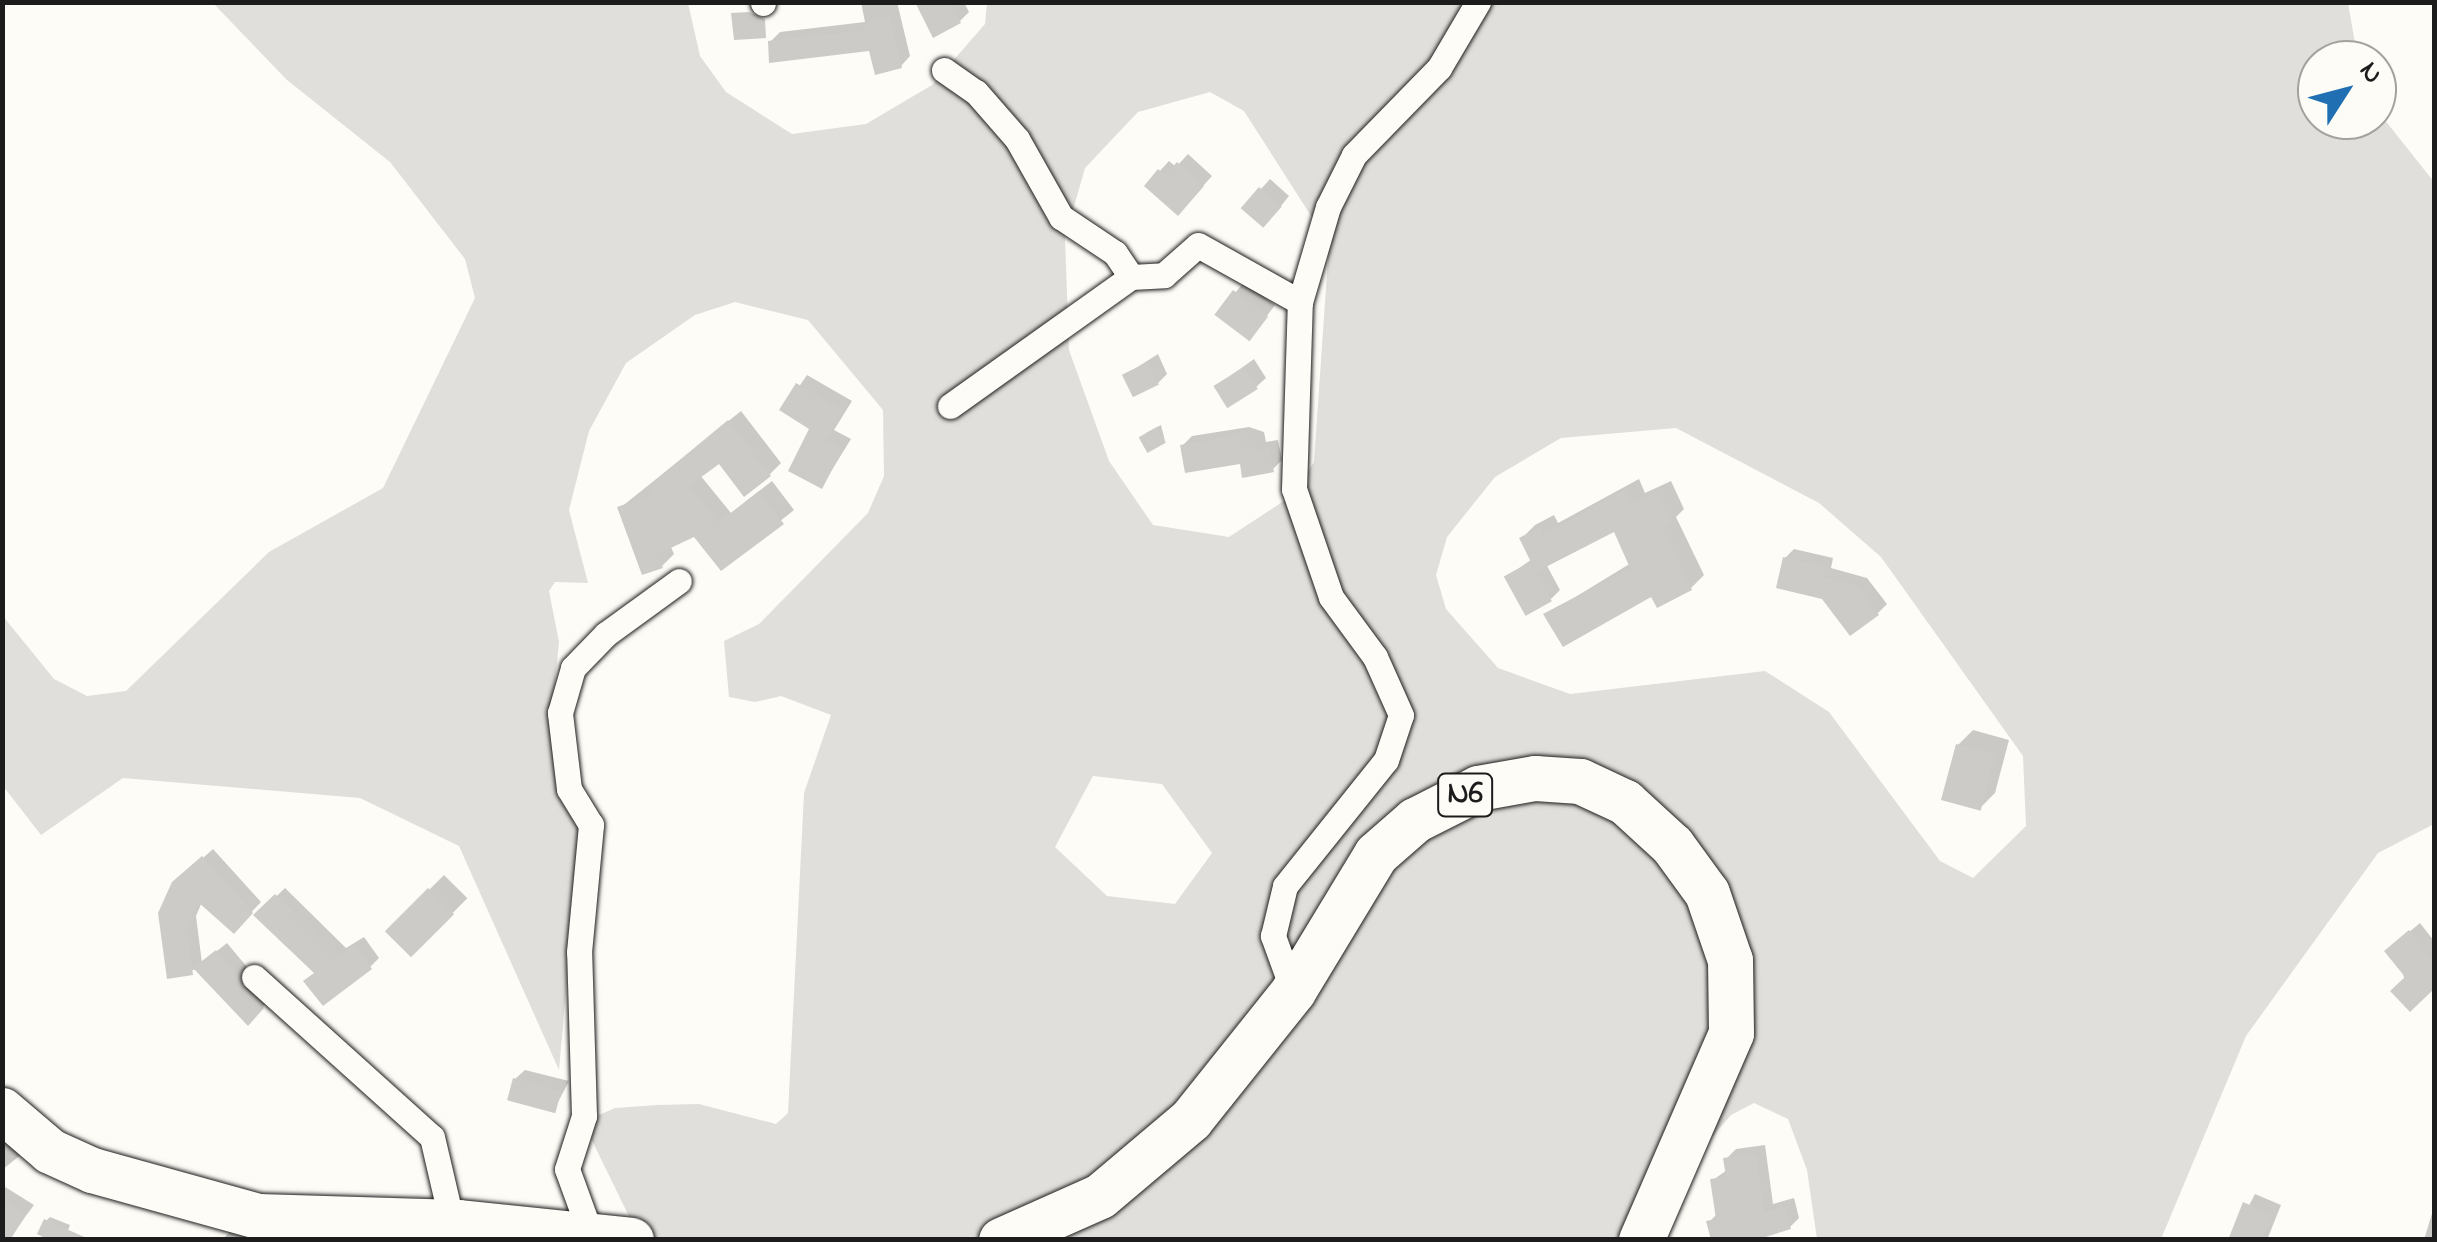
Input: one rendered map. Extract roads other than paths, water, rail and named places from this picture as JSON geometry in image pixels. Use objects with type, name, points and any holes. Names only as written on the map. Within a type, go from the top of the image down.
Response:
[{"type":"highway","name":"N6","points":[[1001,1240],[1100,1196],[1191,1119],[1292,991],[1349,889],[1376,854],[1416,820],[1478,788],[1535,778],[1580,782],[1625,802],[1672,845],[1707,892],[1730,960],[1731,1034],[1641,1240]]},
{"type":"highway","points":[[2,1110],[50,1152],[92,1170],[258,1216],[458,1222],[611,1237]]},
{"type":"street","points":[[1292,991],[1273,936],[1285,886],[1386,760],[1402,714],[1374,657],[1331,598],[1294,489],[1300,302],[1328,207],[1354,154],[1439,68],[1478,2]]},
{"type":"street","points":[[944,70],[976,92],[1018,139],[1061,217],[1116,253],[1131,277]]},
{"type":"street","points":[[950,406],[1131,277],[1164,275],[1198,245],[1300,302]]},
{"type":"street","points":[[611,1237],[567,1170],[584,1116],[579,952],[591,825],[569,789],[560,713],[572,668],[606,634],[678,581]]},
{"type":"street","points":[[254,977],[432,1137],[448,1206],[458,1222]]}]
